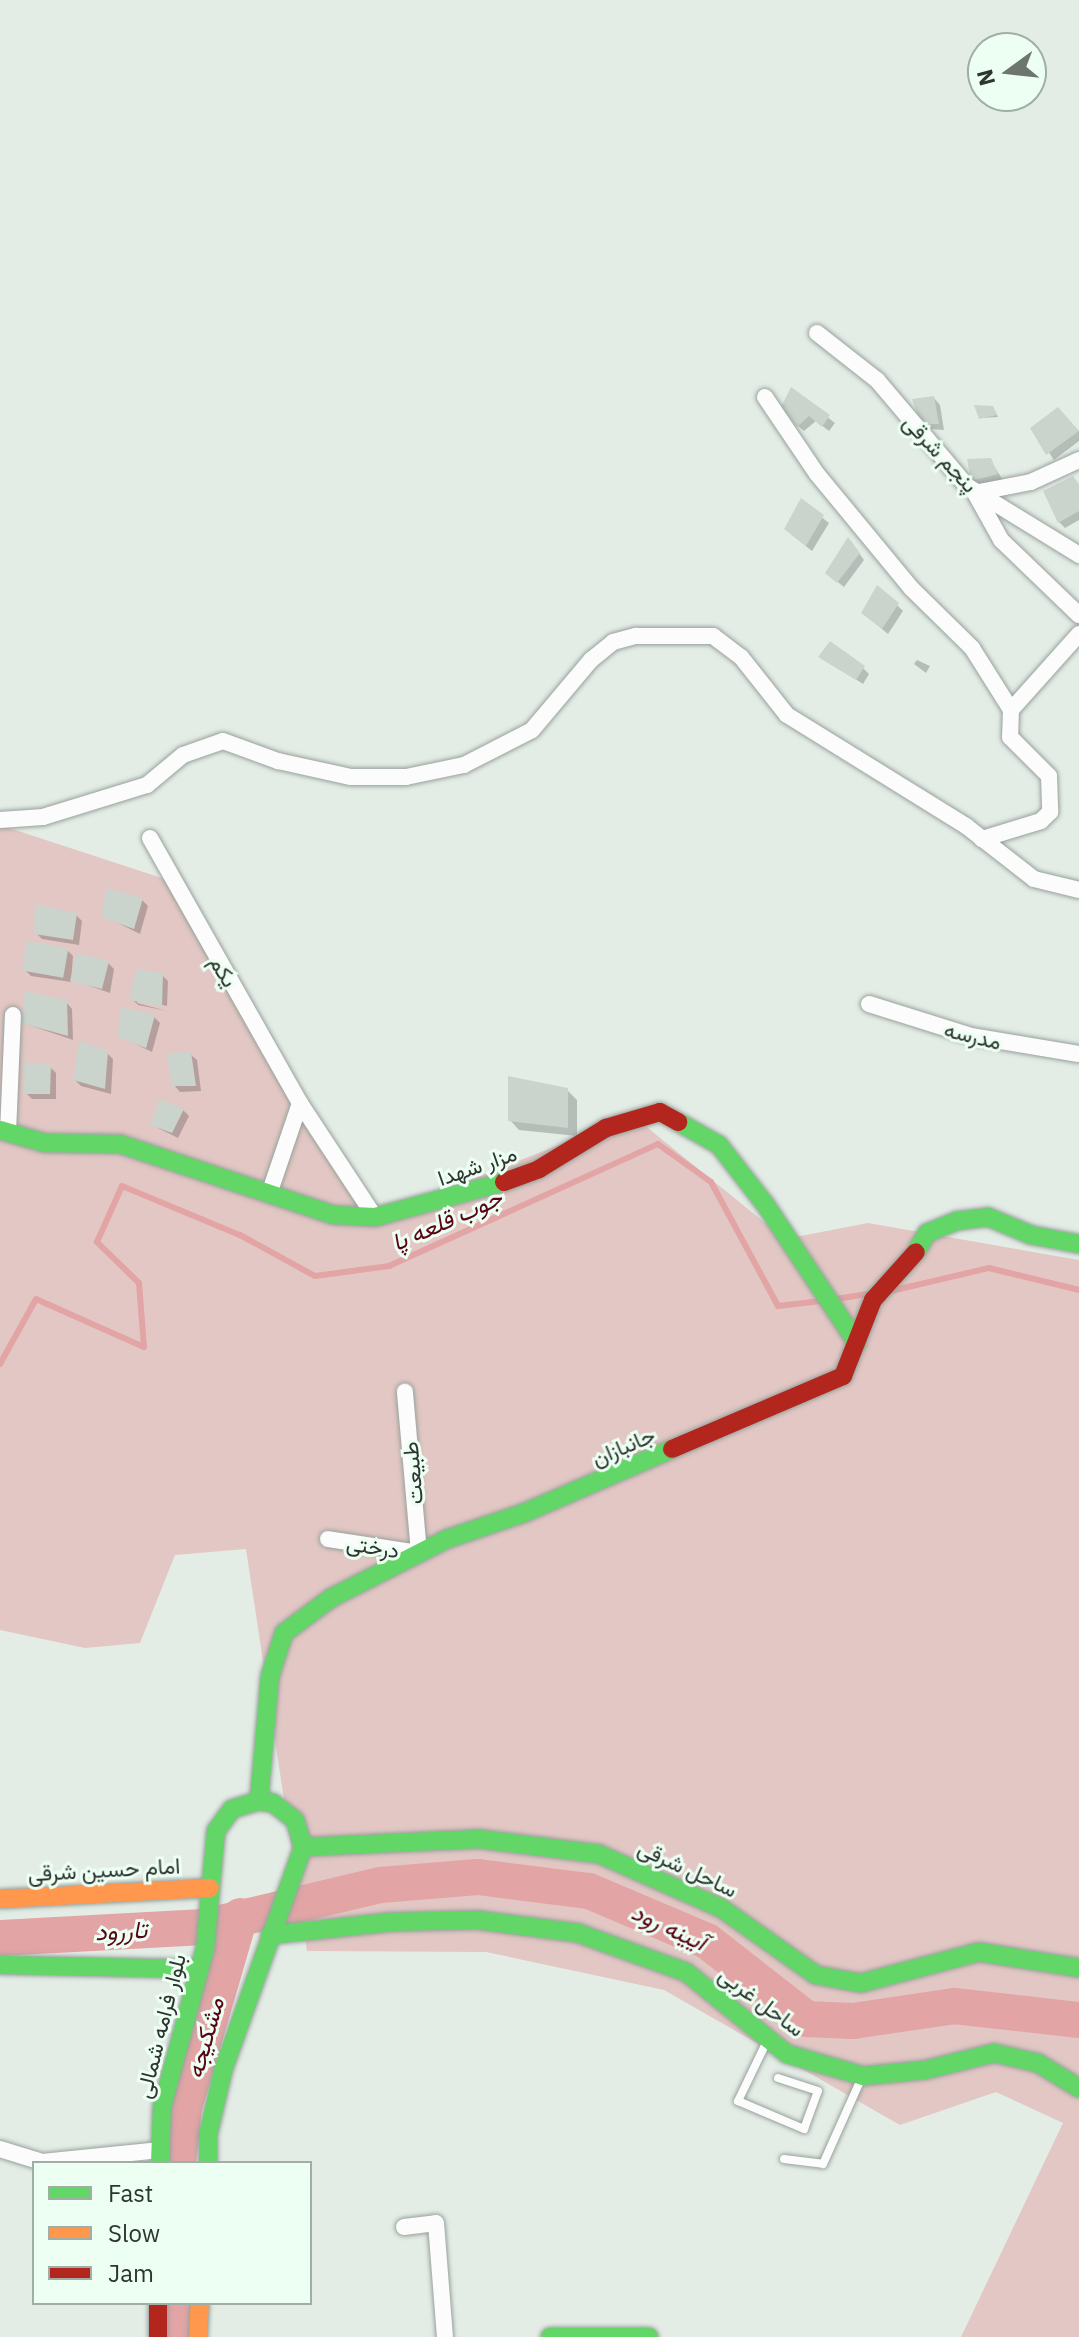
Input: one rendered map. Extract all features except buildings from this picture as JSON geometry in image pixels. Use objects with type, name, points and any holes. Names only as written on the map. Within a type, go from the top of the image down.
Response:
[{"type":"street","name":"پنجم شرقی","points":[[817,333],[877,380],[975,493],[1079,555]]},
{"type":"street","points":[[765,397],[817,474],[911,588],[972,648],[1011,710],[1010,737],[1049,776],[1050,812],[1031,827],[982,839]]},
{"type":"street","points":[[1079,460],[1031,482],[975,493],[1001,540],[1079,615]]},
{"type":"street","points":[[0,820],[43,817],[147,785],[183,755],[223,741],[278,761],[351,777],[406,777],[464,765],[532,730],[591,660],[613,642],[671,634],[713,636],[741,657],[787,715],[982,839],[1034,879],[1079,890]]},
{"type":"street","points":[[1011,710],[1079,634]]},
{"type":"street","name":"یکم","points":[[150,838],[300,1103],[375,1217]]},
{"type":"street","name":"مدرسه","points":[[869,1004],[971,1036],[1079,1054]]},
{"type":"street","points":[[4,1132],[13,1015]]},
{"type":"street","points":[[269,1194],[300,1103]]},
{"type":"street","name":"مزار شهدا","points":[[4,1132],[45,1143],[120,1144],[334,1215],[375,1217],[502,1183],[539,1169],[606,1128],[660,1112],[719,1145],[765,1204],[857,1343]]},
{"type":"street","name":"جانبازان","points":[[259,1801],[270,1676],[284,1633],[331,1598],[419,1553],[813,1392],[843,1376],[873,1300],[927,1233],[956,1221],[988,1217],[1031,1235],[1079,1244]]},
{"type":"street","name":"طبیعت","points":[[405,1392],[419,1553]]},
{"type":"street","name":"درختی","points":[[328,1539],[419,1553]]},
{"type":"street","points":[[208,2161],[208,2135],[223,2071],[290,1873],[300,1861],[303,1847],[295,1820],[273,1803],[259,1801]]},
{"type":"street","name":"بلوار فرامه شمالی","points":[[160,2157],[162,2107],[205,1949],[213,1845],[222,1818],[232,1809],[259,1801]]},
{"type":"street","name":"ساحل شرقی","points":[[303,1847],[479,1839],[599,1854],[721,1908],[816,1975],[861,1983],[979,1952],[1079,1968]]},
{"type":"street","name":"امام حسین شرقی","points":[[0,1899],[209,1893]]},
{"type":"street","name":"ساحل غربی","points":[[271,1928],[477,1920],[578,1933],[686,1972],[787,2054],[863,2076],[925,2070],[994,2053],[1038,2063],[1079,2088]]},
{"type":"street","points":[[0,1965],[199,1969]]},
{"type":"street","points":[[0,2149],[39,2161]]},
{"type":"street","points":[[66,2161],[160,2157]]},
{"type":"street","points":[[404,2227],[436,2223],[445,2337]]},
{"type":"street","points":[[158,2305],[158,2337]]},
{"type":"street","points":[[198,2337],[200,2305]]},
{"type":"street","points":[[550,2337],[649,2337]]},
{"type":"lane","points":[[768,2039],[738,2101],[804,2129],[818,2091],[778,2078]]},
{"type":"lane","points":[[784,2159],[823,2164],[863,2076]]},
{"type":"shaded area","points":[[0,825],[174,882],[375,1217],[633,1116],[785,1239],[868,1223],[1079,1260],[1079,2337],[961,2337],[1063,2123],[996,2092],[900,2125],[664,1990],[486,1952],[307,1951],[246,1549],[175,1555],[140,1643],[85,1648],[0,1630]]},
{"type":"waterway","name":"جوب قلعه پا","points":[[0,1364],[36,1299],[144,1347],[139,1283],[97,1242],[122,1186],[240,1235],[315,1276],[389,1266],[658,1144],[711,1182],[778,1306],[821,1301]]},
{"type":"waterway","name":"جوب قلعه پا","points":[[891,1291],[989,1268],[1079,1290]]},
{"type":"waterway","name":"جوب قلعه پا","points":[[836,1299],[868,1294]]},
{"type":"waterway","name":"آیینه رود","points":[[0,1938],[204,1927],[380,1885],[478,1877],[589,1891],[707,1941],[807,2019],[853,2021],[954,2006],[1079,2020]]},
{"type":"waterway","name":"مشکیجه","points":[[178,2161],[184,2108],[240,1916]]},
{"type":"waterway","name":"مشکیجه","points":[[176,2337],[178,2305]]},
{"type":"traffic: fast","points":[[678,1122],[719,1145],[765,1204],[857,1343]]},
{"type":"traffic: fast","points":[[0,1130],[45,1143],[120,1144],[334,1215],[375,1217],[504,1182]]},
{"type":"traffic: fast","points":[[916,1252],[927,1233],[956,1221],[988,1217],[1031,1235],[1079,1244]]},
{"type":"traffic: fast","points":[[259,1801],[270,1676],[284,1633],[331,1598],[447,1539],[524,1513],[672,1449]]},
{"type":"traffic: fast","points":[[160,2161],[162,2107],[205,1949],[216,1831],[232,1809],[259,1801],[273,1803],[295,1820],[303,1847],[223,2071],[208,2135],[208,2161]]},
{"type":"traffic: fast","points":[[303,1847],[479,1839],[599,1854],[721,1908],[816,1975],[861,1983],[979,1952],[1079,1968]]},
{"type":"traffic: fast","points":[[270,1935],[391,1922],[477,1920],[578,1933],[686,1972],[787,2054],[863,2076],[925,2070],[994,2053],[1038,2063],[1079,2088]]},
{"type":"traffic: fast","points":[[0,1965],[199,1969]]},
{"type":"traffic: fast","points":[[550,2337],[649,2337]]},
{"type":"traffic: slow","points":[[0,1899],[210,1888]]},
{"type":"traffic: slow","points":[[198,2337],[200,2305]]},
{"type":"traffic: jam","points":[[504,1182],[539,1169],[606,1128],[660,1112],[678,1122]]},
{"type":"traffic: jam","points":[[672,1449],[843,1376],[873,1300],[916,1252]]},
{"type":"traffic: jam","points":[[158,2305],[158,2337]]},
{"type":"water label","name":"تاررود","points":[[121,1931]]}]
